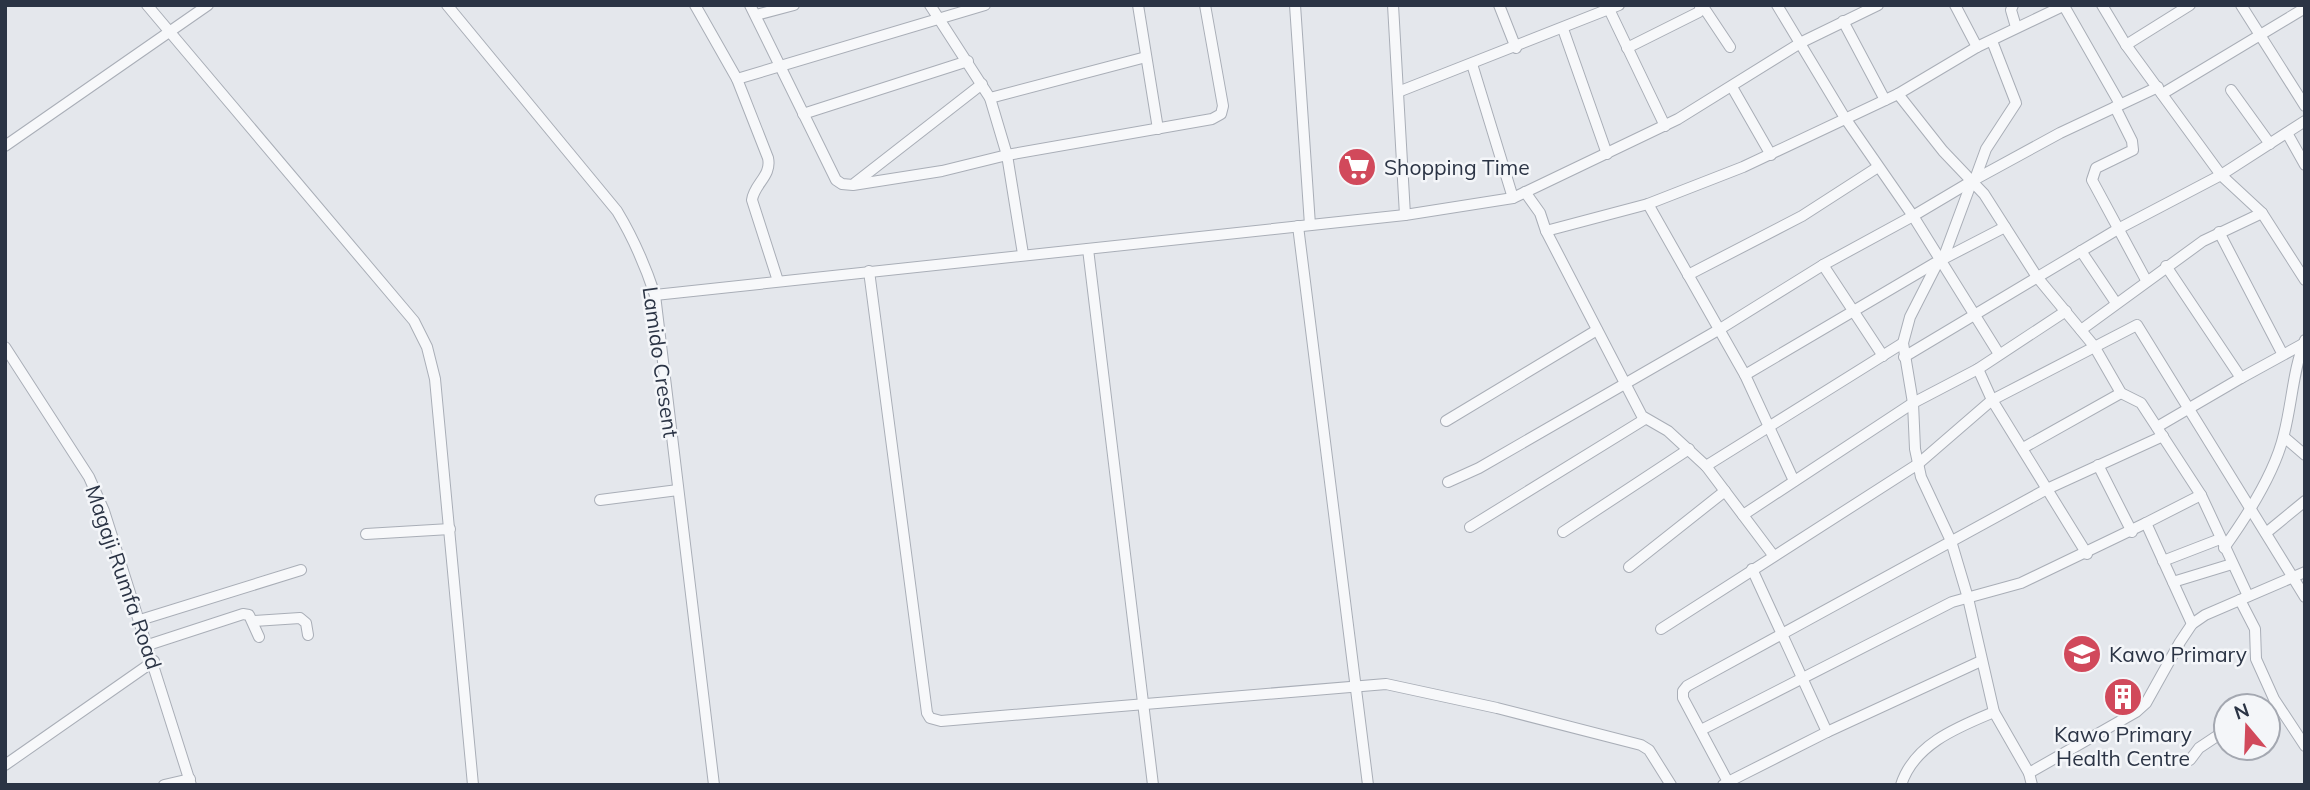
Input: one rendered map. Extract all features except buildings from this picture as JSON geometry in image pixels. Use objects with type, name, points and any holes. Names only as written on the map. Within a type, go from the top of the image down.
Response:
[{"type":"street","points":[[146,5],[414,321],[427,347],[435,379],[472,785]]},
{"type":"street","points":[[5,146],[208,5]]},
{"type":"street","name":"Lamido Cresent","points":[[447,5],[617,211],[636,242],[655,295],[714,785]]},
{"type":"street","points":[[695,5],[737,79],[768,158],[768,171],[754,192],[752,200],[778,281]]},
{"type":"street","points":[[794,5],[753,10],[836,180],[842,184],[853,185],[942,171],[1007,155],[1158,129],[1221,114],[1223,106],[1205,5]]},
{"type":"street","points":[[930,5],[990,98],[1007,155],[1023,254]]},
{"type":"street","points":[[737,79],[985,5]]},
{"type":"street","points":[[1138,5],[1158,129]]},
{"type":"street","points":[[1295,5],[1304,226],[1354,685],[1368,785]]},
{"type":"street","points":[[1393,5],[1405,215]]},
{"type":"street","points":[[1499,5],[1516,48]]},
{"type":"street","points":[[1702,5],[1730,47]]},
{"type":"street","points":[[1628,48],[1699,12],[1702,5]]},
{"type":"street","points":[[1777,5],[1802,42],[1845,118],[1913,216],[1973,316],[2000,354]]},
{"type":"street","points":[[655,295],[1405,215],[1513,198],[1665,126],[1802,42],[1878,5]]},
{"type":"street","points":[[1955,5],[1977,47]]},
{"type":"street","points":[[2013,5],[2011,10],[2016,27]]},
{"type":"street","points":[[1546,232],[1648,204],[1771,155],[1898,94],[1977,47],[2064,5],[2118,106],[2132,141],[2133,150],[2096,169],[2091,176],[2146,280]]},
{"type":"street","points":[[2102,5],[2126,45],[2221,175],[2262,214],[2305,280]]},
{"type":"street","points":[[2126,45],[2190,5]]},
{"type":"street","points":[[2241,5],[2305,106]]},
{"type":"street","points":[[1398,92],[1516,48],[1611,7],[1665,126]]},
{"type":"street","points":[[1448,482],[1479,468],[1720,329],[1823,265],[1973,180],[2060,133],[2160,90],[2304,8]]},
{"type":"street","points":[[1843,21],[1885,100]]},
{"type":"street","points":[[1563,29],[1607,154]]},
{"type":"street","points":[[1992,41],[2016,103],[1986,149],[1940,260],[1910,317],[1903,343],[1913,403],[1918,464],[1951,541],[1968,598],[1994,712],[2029,773],[2032,785]]},
{"type":"street","points":[[990,98],[1146,57]]},
{"type":"street","points":[[803,114],[968,61]]},
{"type":"street","points":[[1472,64],[1513,198]]},
{"type":"street","points":[[853,185],[982,84]]},
{"type":"street","points":[[1732,87],[1771,155]]},
{"type":"street","points":[[2231,90],[2270,144]]},
{"type":"street","points":[[1898,94],[1943,151],[1973,180],[2038,277],[2094,346],[2121,393],[2139,401],[2201,495],[2232,564],[2255,629],[2256,659],[2271,692]]},
{"type":"street","points":[[1904,357],[2118,229],[2221,175],[2305,121]]},
{"type":"street","points":[[2287,133],[2305,165]]},
{"type":"street","points":[[1688,275],[1802,216],[1878,167]]},
{"type":"street","points":[[1525,192],[1540,213],[1546,232],[1645,419],[1668,431],[1706,466],[1773,555]]},
{"type":"street","points":[[1648,204],[1745,375],[1794,481]]},
{"type":"street","points":[[2081,330],[2146,280],[2219,232],[2262,214]]},
{"type":"street","points":[[1745,375],[1940,260],[2005,227]]},
{"type":"street","points":[[2219,232],[2282,353]]},
{"type":"street","points":[[1088,249],[1153,785]]},
{"type":"street","points":[[2081,251],[2116,303]]},
{"type":"street","points":[[1823,265],[1883,356]]},
{"type":"street","points":[[2166,266],[2241,378]]},
{"type":"street","points":[[869,271],[925,699],[930,718],[941,721],[1354,685],[1394,685],[1641,746],[1649,750],[1671,785]]},
{"type":"street","points":[[1743,515],[1913,403],[1978,369],[2066,311]]},
{"type":"street","points":[[1661,629],[1918,464],[1992,400],[2137,324],[2305,597]]},
{"type":"street","points":[[1446,421],[1597,330]]},
{"type":"street","points":[[1981,661],[1827,732],[1727,784],[1683,698],[1683,691],[1951,541],[2160,432],[2241,378],[2304,342]]},
{"type":"street","points":[[2163,561],[2222,544],[2250,511],[2284,437],[2304,342]]},
{"type":"street","points":[[1706,466],[1903,343]]},
{"type":"street","name":"Magaji Rumfa Road","points":[[5,347],[89,477],[104,512],[154,662],[190,782]]},
{"type":"street","points":[[1978,369],[1992,400],[2087,554]]},
{"type":"street","points":[[2023,448],[2121,393]]},
{"type":"street","points":[[1470,527],[1645,419]]},
{"type":"street","points":[[2284,437],[2305,455]]},
{"type":"street","points":[[1563,532],[1689,449]]},
{"type":"street","points":[[2098,465],[2132,532]]},
{"type":"street","points":[[600,500],[678,490]]},
{"type":"street","points":[[1629,567],[1725,491]]},
{"type":"street","points":[[1701,730],[1952,602],[2021,583],[2132,532],[2201,495]]},
{"type":"street","points":[[2266,533],[2305,501]]},
{"type":"street","points":[[2146,523],[2192,624]]},
{"type":"street","points":[[366,534],[450,529]]},
{"type":"street","points":[[2173,582],[2232,564]]},
{"type":"street","points":[[1752,569],[1827,732]]},
{"type":"street","points":[[140,620],[302,570]]},
{"type":"street","points":[[2029,773],[2136,712],[2146,703],[2192,624],[2205,615],[2305,572]]},
{"type":"street","points":[[148,645],[243,614],[249,615],[254,621],[260,637]]},
{"type":"street","points":[[254,621],[300,618],[306,623],[308,635]]},
{"type":"street","points":[[5,765],[154,662]]},
{"type":"street","points":[[2282,711],[2304,745]]},
{"type":"street","points":[[1901,785],[1912,764],[1942,737],[1994,712]]},
{"type":"street","points":[[2189,760],[2199,748],[2212,739]]},
{"type":"street","points":[[164,785],[190,782]]},
{"type":"place","name":"Shopping Time","points":[[1357,167]]},
{"type":"place","name":"Kawo Primary","points":[[2082,654]]},
{"type":"place","name":"Kawo Primary Health Centre","points":[[2123,697]]}]
